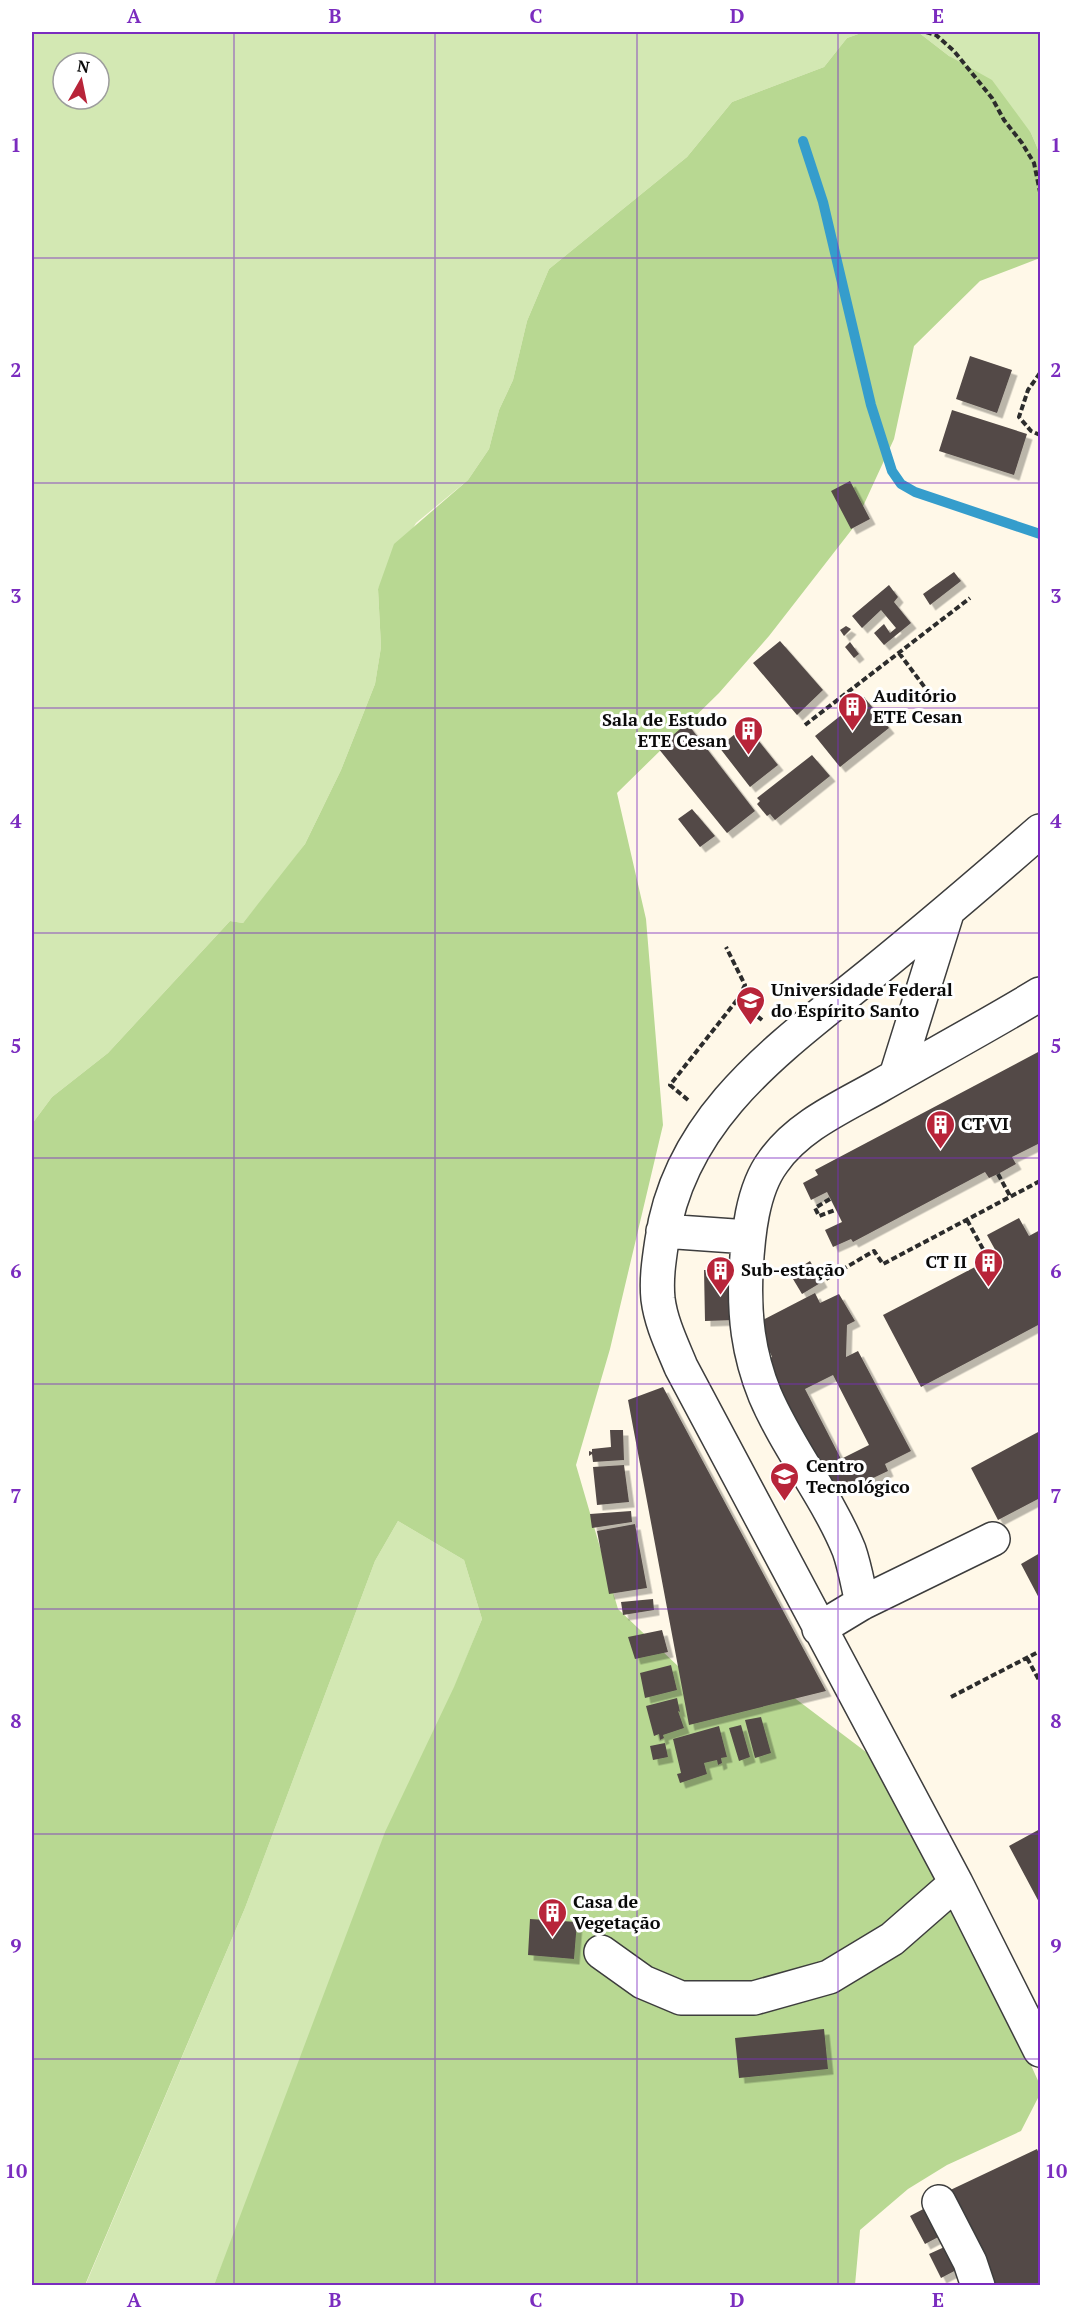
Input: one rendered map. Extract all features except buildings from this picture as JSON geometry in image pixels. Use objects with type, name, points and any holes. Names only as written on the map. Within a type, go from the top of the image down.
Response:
[{"type":"street","points":[[1040,831],[947,913],[786,1043],[714,1116],[695,1145],[679,1177],[663,1232],[657,1271],[658,1300],[666,1331],[681,1368],[956,1883],[1041,2050]]},
{"type":"street","points":[[896,1076],[947,913]]},
{"type":"street","points":[[862,1603],[850,1552],[770,1405],[751,1355],[744,1308],[748,1237],[757,1196],[772,1163],[795,1136],[1041,994]]},
{"type":"street","points":[[663,1232],[748,1237]]},
{"type":"street","points":[[819,1629],[862,1603],[993,1539]]},
{"type":"street","points":[[601,1952],[643,1982],[681,1998],[754,1998],[829,1977],[892,1939],[956,1883]]},
{"type":"street","points":[[939,2202],[970,2262],[978,2286]]},
{"type":"path","points":[[926,32],[936,35],[954,51],[992,98],[1004,120],[1034,163],[1041,192]]},
{"type":"path","points":[[1041,373],[1028,390],[1019,417],[1031,431],[1041,435]]},
{"type":"path","points":[[805,725],[970,597]]},
{"type":"path","points":[[899,653],[935,701]]},
{"type":"path","points":[[692,1104],[670,1085],[737,1000],[745,985],[726,946]]},
{"type":"path","points":[[998,1174],[1011,1197]]},
{"type":"path","points":[[826,1279],[874,1251],[883,1264],[1041,1181]]},
{"type":"path","points":[[830,1199],[815,1208],[819,1216],[836,1210]]},
{"type":"path","points":[[967,1220],[989,1260]]},
{"type":"path","points":[[951,1697],[1041,1650]]},
{"type":"path","points":[[1027,1658],[1041,1682]]},
{"type":"green space","points":[[32,32],[864,32],[847,38],[824,67],[732,102],[687,157],[549,269],[527,321],[513,380],[499,410],[489,449],[468,480],[416,523],[378,589],[381,647],[375,684],[341,770],[305,844],[243,923],[230,921],[108,1053],[52,1097],[32,1124]]},
{"type":"green space","points":[[864,32],[918,32],[949,56],[992,80],[1031,133],[1040,154],[1040,258],[980,281],[914,346],[894,439],[853,528],[769,636],[719,693],[617,793],[646,919],[663,1125],[610,1349],[576,1465],[618,1609],[701,1688],[788,1693],[899,1777],[1040,2085],[1040,2094],[1021,2131],[947,2165],[908,2189],[860,2230],[855,2285],[214,2285],[385,1832],[454,1687],[482,1619],[464,1560],[398,1521],[375,1561],[245,1908],[85,2285],[32,2286],[32,1124],[52,1097],[108,1053],[230,921],[243,923],[305,844],[341,770],[375,684],[381,647],[378,589],[394,544],[468,480],[489,449],[499,410],[513,380],[527,321],[549,269],[687,157],[732,102],[824,67],[847,38]]},
{"type":"green space","points":[[918,32],[1040,32],[1040,154],[1031,133],[949,56]]},
{"type":"green space","points":[[398,1521],[464,1560],[482,1619],[214,2285],[85,2286],[245,1908],[375,1561]]},
{"type":"waterway","points":[[803,141],[823,202],[871,405],[892,471],[901,484],[915,492],[1040,534]]},
{"type":"place","name":"Auditório ETE Cesan","points":[[852,732]]},
{"type":"place","name":"Sala de Estudo ETE Cesan","points":[[748,756]]},
{"type":"place","name":"Universidade Federal do Espírito Santo","points":[[750,1026]]},
{"type":"place","name":"CT VI","points":[[940,1150]]},
{"type":"place","name":"CT II","points":[[988,1288]]},
{"type":"place","name":"Sub-estação","points":[[720,1296]]},
{"type":"place","name":"Centro Tecnológico","points":[[785,1502]]},
{"type":"place","name":"Casa de Vegetação","points":[[552,1938]]}]
